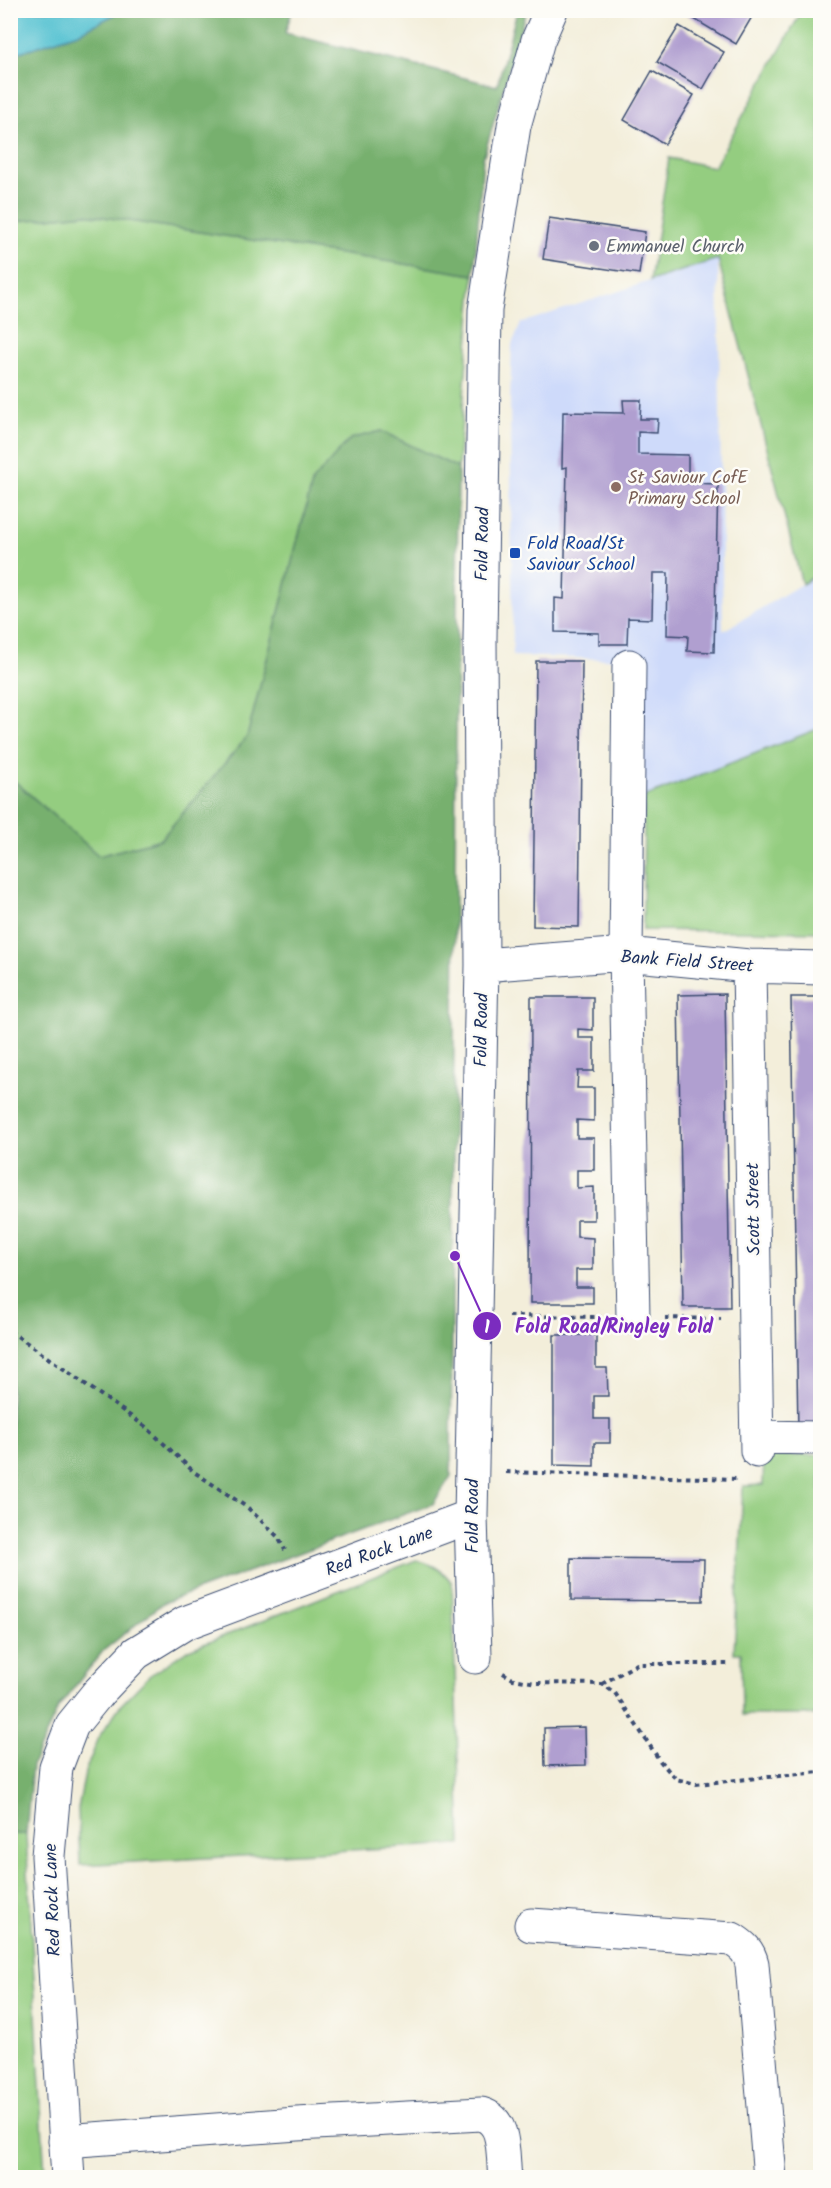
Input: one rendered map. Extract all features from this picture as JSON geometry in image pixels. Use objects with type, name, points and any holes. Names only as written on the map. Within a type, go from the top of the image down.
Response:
[{"type":"street","name":"Fold Road","points":[[475,1658],[471,1516],[482,964],[480,639],[485,310],[514,126],[537,40],[551,10]]},
{"type":"street","points":[[628,666],[626,954],[633,1318]]},
{"type":"street","name":"Bank Field Street","points":[[482,964],[626,954],[749,966],[820,968]]},
{"type":"street","name":"Scott Street","points":[[749,966],[757,1444]]},
{"type":"street","points":[[757,1444],[820,1438]]},
{"type":"street","name":"Red Rock Lane","points":[[68,2178],[48,1856],[56,1767],[72,1725],[98,1693],[136,1653],[185,1623],[471,1516]]},
{"type":"street","points":[[531,1925],[732,1939],[743,1946],[750,1955],[752,1964],[770,2178]]},
{"type":"street","points":[[66,2141],[297,2124],[481,2114],[491,2117],[500,2129],[505,2178]]},
{"type":"path","points":[[10,1331],[146,1427],[194,1472],[248,1508],[278,1537],[301,1580]]},
{"type":"path","points":[[472,1470],[756,1480],[757,1444]]},
{"type":"path","points":[[475,1658],[513,1679],[536,1683],[602,1684],[637,1664],[731,1664]]},
{"type":"path","points":[[602,1684],[615,1693],[660,1761],[676,1779],[696,1784],[820,1772]]},
{"type":"shaded area","name":"St Saviour CofE Primary School","points":[[718,259],[723,631],[820,573],[820,728],[644,797],[638,660],[513,656],[510,400],[512,344],[521,323]]},
{"type":"green space","points":[[122,11],[292,11],[285,33],[497,86],[517,11],[526,11],[483,159],[474,275],[85,214],[11,222],[10,55],[78,33]]},
{"type":"green space","points":[[802,11],[820,11],[820,573],[802,584],[718,259],[650,281],[669,158],[714,167]]},
{"type":"green space","points":[[85,214],[474,275],[458,468],[381,431],[313,480],[247,737],[161,839],[99,856],[11,778],[11,222]]},
{"type":"green space","points":[[381,431],[458,468],[451,1476],[433,1504],[163,1603],[103,1651],[58,1708],[32,1766],[26,1834],[11,1834],[11,778],[99,856],[161,839],[247,737],[313,480],[350,439]]},
{"type":"green space","points":[[820,728],[820,932],[643,930],[644,797]]},
{"type":"green space","points":[[820,1455],[820,1715],[742,1715],[741,1653],[734,1653],[743,1486],[763,1485],[764,1456]]},
{"type":"green space","points":[[416,1560],[436,1568],[452,1583],[461,1844],[80,1865],[78,1809],[85,1772],[100,1735],[120,1706],[149,1676],[186,1651]]},
{"type":"green space","points":[[11,1834],[26,1834],[45,2177],[11,2178]]},
{"type":"water","points":[[10,11],[122,11],[78,33],[11,55]]},
{"type":"building","points":[[679,10],[756,10],[736,44]]},
{"type":"building","points":[[679,26],[724,52],[703,89],[657,62]]},
{"type":"building","points":[[652,71],[694,95],[665,144],[624,120]]},
{"type":"building","name":"Emmanuel Church","points":[[549,218],[645,232],[639,274],[543,259]]},
{"type":"building","points":[[623,400],[641,400],[640,419],[658,419],[657,433],[638,432],[638,454],[688,455],[688,483],[718,484],[714,652],[687,651],[688,636],[667,635],[668,573],[653,573],[652,619],[628,618],[627,644],[599,644],[599,633],[555,632],[555,598],[564,599],[567,467],[562,468],[563,412],[624,413]]},
{"type":"building","points":[[536,661],[582,661],[579,927],[533,926]]},
{"type":"building","points":[[725,994],[730,1307],[683,1307],[678,995]]},
{"type":"building","points":[[531,997],[593,997],[593,1030],[578,1029],[578,1038],[594,1038],[594,1071],[578,1071],[577,1088],[594,1088],[594,1121],[577,1120],[577,1138],[594,1138],[594,1170],[577,1170],[577,1188],[594,1187],[594,1220],[577,1220],[577,1237],[593,1238],[593,1270],[576,1270],[576,1287],[593,1287],[593,1303],[530,1303]]},
{"type":"building","points":[[791,997],[820,997],[820,1429],[798,1429]]},
{"type":"building","points":[[554,1335],[596,1335],[596,1368],[607,1368],[608,1396],[594,1396],[594,1419],[610,1419],[610,1443],[594,1443],[594,1466],[554,1465]]},
{"type":"building","points":[[571,1558],[704,1559],[703,1601],[571,1600]]},
{"type":"building","points":[[585,1727],[586,1765],[545,1766],[544,1728]]},
{"type":"place","name":"Emmanuel Church","points":[[594,246]]},
{"type":"place","name":"St Saviour CofE Primary School","points":[[616,487]]},
{"type":"place","name":"Fold Road/St Saviour School","points":[[515,553]]},
{"type":"place","name":"Fold Road/Ringley Fold","points":[[455,1256]]}]
